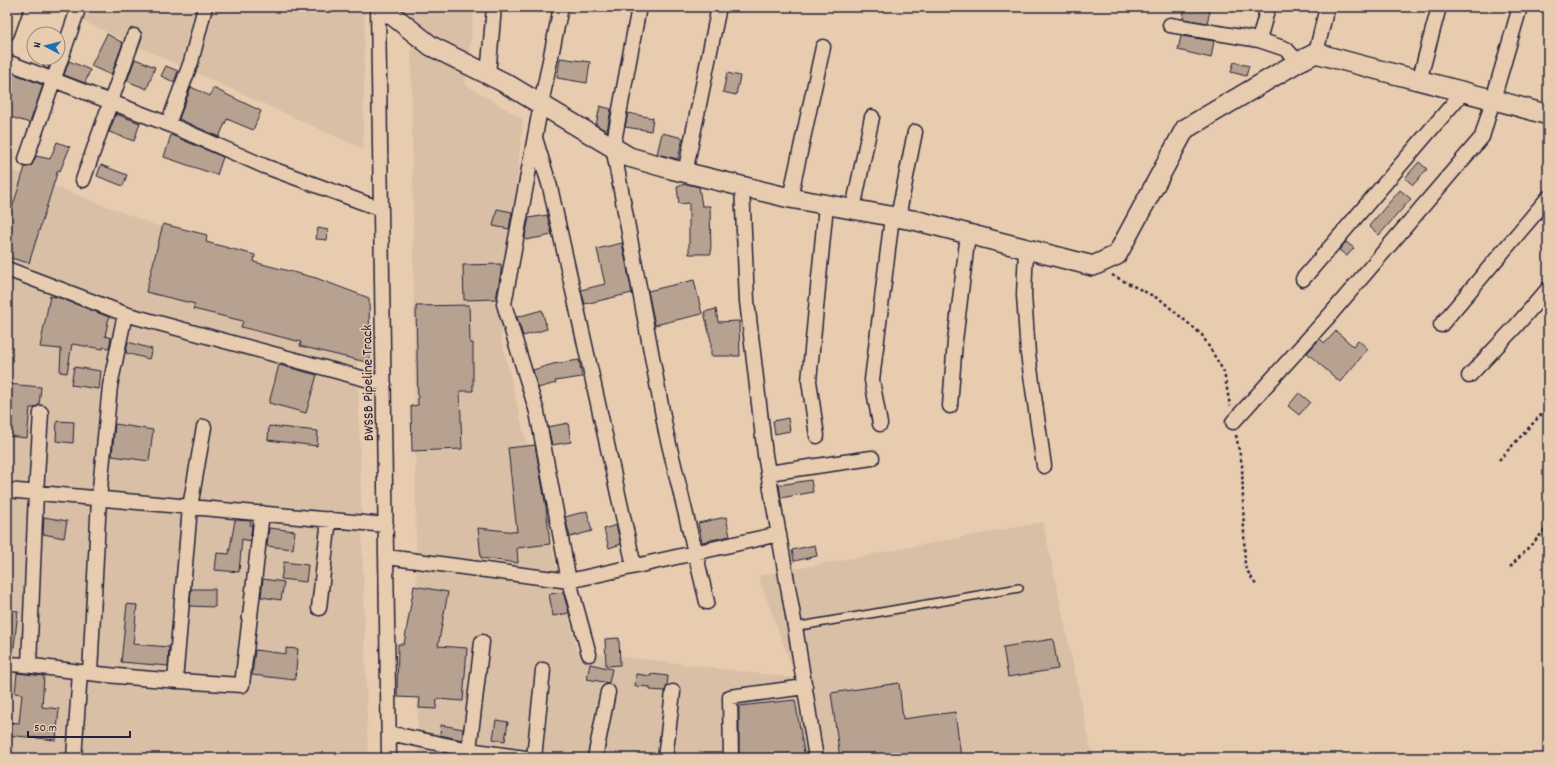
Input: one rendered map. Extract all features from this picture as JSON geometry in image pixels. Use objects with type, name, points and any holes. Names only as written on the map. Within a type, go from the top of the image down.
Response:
[{"type":"street","points":[[7,33],[16,7]]},
{"type":"street","points":[[168,124],[191,62],[205,7]]},
{"type":"street","name":"BWSSB Pipeline Track","points":[[378,7],[390,758]]},
{"type":"street","points":[[382,7],[431,46],[541,104],[629,157],[790,198],[918,221],[1093,266],[1117,255],[1185,129],[1298,62],[1316,53],[1548,115]]},
{"type":"street","points":[[488,75],[494,7]]},
{"type":"street","points":[[561,7],[541,104],[504,304],[537,412],[569,581],[589,654]]},
{"type":"street","points":[[639,7],[613,147],[666,432],[707,602]]},
{"type":"street","points":[[685,172],[720,7]]},
{"type":"street","points":[[1259,40],[1268,7]]},
{"type":"street","points":[[1316,53],[1327,7]]},
{"type":"street","points":[[1419,81],[1439,7]]},
{"type":"street","points":[[1233,422],[1328,316],[1482,137],[1520,7]]},
{"type":"street","points":[[26,159],[77,12]]},
{"type":"street","points":[[1170,25],[1259,40],[1286,49],[1298,62]]},
{"type":"street","points":[[83,180],[134,36]]},
{"type":"street","points":[[790,198],[823,47]]},
{"type":"street","points":[[7,62],[112,101],[264,166],[381,209]]},
{"type":"street","points":[[1303,279],[1463,92]]},
{"type":"street","points":[[853,210],[872,117]]},
{"type":"street","points":[[880,424],[872,380],[895,217],[915,132]]},
{"type":"street","points":[[535,137],[552,194],[634,566]]},
{"type":"street","points":[[742,186],[747,300],[768,473],[816,758]]},
{"type":"street","points":[[1442,324],[1548,198]]},
{"type":"street","points":[[817,436],[809,381],[826,205]]},
{"type":"street","points":[[950,406],[955,341],[968,234]]},
{"type":"street","points":[[1026,249],[1024,295],[1028,354],[1044,466]]},
{"type":"street","points":[[7,269],[125,314],[384,384]]},
{"type":"street","points":[[1469,376],[1548,289]]},
{"type":"street","points":[[74,758],[85,672],[110,386],[125,314]]},
{"type":"street","points":[[29,665],[41,413]]},
{"type":"street","points":[[175,681],[190,507],[204,427]]},
{"type":"street","points":[[768,473],[872,458]]},
{"type":"street","points":[[7,490],[386,525]]},
{"type":"street","points":[[7,664],[29,665],[175,681],[242,685],[262,513]]},
{"type":"street","points":[[319,608],[329,519]]},
{"type":"street","points":[[386,557],[569,581],[778,534]]},
{"type":"street","points":[[469,754],[482,642]]},
{"type":"street","points":[[534,758],[543,670]]},
{"type":"street","points":[[731,758],[730,697],[805,688]]},
{"type":"street","points":[[595,758],[608,692]]},
{"type":"street","points":[[665,758],[673,692]]},
{"type":"street","points":[[389,733],[469,754],[525,758]]},
{"type":"lane","points":[[795,627],[1019,588]]},
{"type":"path","points":[[1093,266],[1161,300],[1202,335],[1224,372],[1242,465],[1245,567],[1256,585]]},
{"type":"path","points":[[1498,460],[1548,406]]},
{"type":"path","points":[[1510,567],[1548,527]]},
{"type":"shaded area","points":[[52,7],[365,7],[363,149]]},
{"type":"shaded area","points":[[411,7],[474,7],[466,85],[523,119],[501,338],[577,651],[796,678],[758,576],[1043,522],[1093,758],[418,758]]},
{"type":"shaded area","points":[[7,168],[356,302],[368,758],[7,758]]},
{"type":"building","points":[[1185,7],[1195,7],[1210,11],[1207,23],[1184,19]]},
{"type":"building","points":[[107,34],[123,43],[111,75],[91,66]]},
{"type":"building","points":[[1181,36],[1214,41],[1211,58],[1178,50]]},
{"type":"building","points":[[560,58],[590,62],[587,83],[557,78]]},
{"type":"building","points":[[135,59],[155,67],[147,89],[127,81]]},
{"type":"building","points":[[69,61],[90,70],[85,83],[64,75]]},
{"type":"building","points":[[1234,62],[1249,66],[1246,76],[1231,72]]},
{"type":"building","points":[[43,66],[49,66],[48,69]]},
{"type":"building","points":[[166,66],[178,71],[174,82],[161,76]]},
{"type":"building","points":[[7,71],[43,85],[30,123],[7,116]]},
{"type":"building","points":[[727,73],[740,76],[736,95],[723,92]]},
{"type":"building","points":[[191,87],[210,96],[213,88],[261,111],[253,130],[227,119],[219,137],[179,119]]},
{"type":"building","points":[[600,106],[611,109],[607,131],[596,125]]},
{"type":"building","points":[[628,113],[653,118],[651,131],[625,127]]},
{"type":"building","points":[[116,114],[140,123],[134,141],[109,132]]},
{"type":"building","points":[[662,133],[683,138],[678,159],[657,154]]},
{"type":"building","points":[[171,135],[223,157],[217,175],[164,157]]},
{"type":"building","points":[[57,142],[70,147],[60,171],[58,170],[29,263],[7,257],[7,225],[25,167],[32,165],[36,156],[50,159]]},
{"type":"building","points":[[1419,162],[1427,169],[1413,185],[1405,178]]},
{"type":"building","points":[[101,165],[127,175],[123,186],[97,176]]},
{"type":"building","points":[[687,184],[699,187],[702,206],[710,206],[711,254],[689,254],[689,203],[679,204],[677,186]]},
{"type":"building","points":[[1400,190],[1411,199],[1379,235],[1369,226]]},
{"type":"building","points":[[497,209],[512,212],[509,229],[493,226]]},
{"type":"building","points":[[547,215],[552,235],[526,240],[525,236],[529,218]]},
{"type":"building","points":[[163,224],[207,235],[206,242],[255,255],[254,262],[316,278],[369,298],[370,363],[300,346],[301,342],[241,327],[243,321],[193,309],[195,304],[146,292]]},
{"type":"building","points":[[318,228],[328,230],[327,240],[316,239]]},
{"type":"building","points":[[1346,242],[1354,248],[1347,256],[1339,250]]},
{"type":"building","points":[[622,243],[632,293],[585,304],[581,290],[605,284],[597,249]]},
{"type":"building","points":[[501,264],[496,299],[464,300],[463,265]]},
{"type":"building","points":[[694,280],[702,314],[655,325],[648,291]]},
{"type":"building","points":[[50,296],[60,298],[109,317],[105,336],[111,338],[109,348],[103,347],[103,349],[72,344],[67,373],[60,372],[61,349],[40,347]]},
{"type":"building","points":[[469,305],[470,343],[473,343],[473,391],[460,391],[462,449],[412,451],[411,406],[418,405],[416,306]]},
{"type":"building","points":[[716,309],[718,322],[739,321],[740,356],[711,356],[711,341],[704,312]]},
{"type":"building","points":[[542,310],[547,329],[523,336],[517,317]]},
{"type":"building","points":[[1336,331],[1353,346],[1358,340],[1368,349],[1340,382],[1307,353],[1320,339],[1325,343]]},
{"type":"building","points":[[128,342],[152,349],[149,359],[126,353]]},
{"type":"building","points":[[579,360],[582,377],[555,381],[556,383],[538,388],[533,370],[553,364]]},
{"type":"building","points":[[279,365],[317,375],[306,413],[269,403]]},
{"type":"building","points":[[74,367],[101,371],[99,389],[71,385]]},
{"type":"building","points":[[7,384],[41,387],[39,405],[34,408],[30,408],[27,438],[7,436]]},
{"type":"building","points":[[1299,393],[1310,402],[1299,415],[1288,406]]},
{"type":"building","points":[[788,418],[790,431],[775,434],[773,421]]},
{"type":"building","points":[[57,421],[74,422],[73,443],[56,441]]},
{"type":"building","points":[[568,423],[571,442],[552,445],[548,427]]},
{"type":"building","points":[[115,424],[153,430],[149,461],[112,456]]},
{"type":"building","points":[[269,426],[318,431],[317,446],[268,440]]},
{"type":"building","points":[[535,445],[546,507],[550,544],[517,548],[518,563],[481,558],[478,528],[517,532],[508,448]]},
{"type":"building","points":[[811,480],[813,492],[781,498],[779,485]]},
{"type":"building","points":[[587,511],[592,531],[570,537],[565,517]]},
{"type":"building","points":[[44,517],[67,521],[64,538],[43,534]]},
{"type":"building","points":[[726,517],[730,536],[702,542],[698,523]]},
{"type":"building","points":[[235,520],[251,521],[250,525],[252,526],[250,541],[242,539],[239,572],[215,570],[217,553],[229,554]]},
{"type":"building","points":[[616,525],[621,544],[609,548],[604,529]]},
{"type":"building","points":[[269,528],[295,531],[293,549],[267,546]]},
{"type":"building","points":[[815,545],[817,556],[794,561],[792,550]]},
{"type":"building","points":[[284,562],[308,565],[306,582],[281,579]]},
{"type":"building","points":[[263,579],[284,582],[281,600],[261,597]]},
{"type":"building","points":[[414,586],[448,592],[438,646],[467,648],[463,701],[437,699],[436,709],[419,708],[420,698],[397,697],[398,644],[404,644]]},
{"type":"building","points":[[191,589],[215,589],[215,607],[190,606]]},
{"type":"building","points":[[563,592],[569,613],[553,616],[549,594]]},
{"type":"building","points":[[127,604],[137,605],[133,644],[169,647],[168,666],[121,662]]},
{"type":"building","points":[[7,610],[18,611],[14,647],[7,647]]},
{"type":"building","points":[[619,638],[620,665],[606,666],[605,639]]},
{"type":"building","points":[[1053,639],[1058,669],[1008,677],[1003,647]]},
{"type":"building","points":[[286,648],[298,649],[295,680],[252,675],[255,650],[286,654]]},
{"type":"building","points":[[590,664],[612,669],[609,683],[587,679]]},
{"type":"building","points":[[17,673],[44,676],[42,707],[59,709],[56,740],[7,735],[7,722],[19,723],[22,694],[15,693]]},
{"type":"building","points":[[636,674],[668,676],[665,691],[650,690],[650,687],[635,686]]},
{"type":"building","points":[[899,683],[903,719],[955,712],[961,757],[840,758],[831,693]]},
{"type":"building","points":[[795,700],[805,758],[739,758],[739,706]]},
{"type":"building","points":[[496,720],[508,722],[505,741],[493,739]]},
{"type":"building","points":[[441,725],[463,729],[462,740],[440,735]]}]
